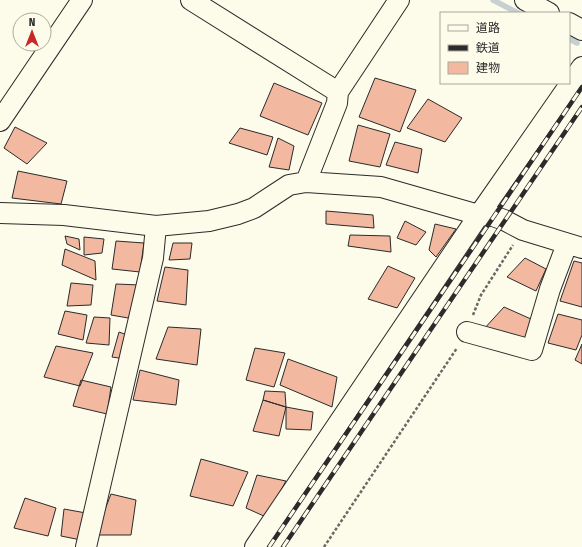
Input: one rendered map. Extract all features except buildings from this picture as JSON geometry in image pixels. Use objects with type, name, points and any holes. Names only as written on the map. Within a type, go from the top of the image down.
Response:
[{"type":"street","points":[[0,121],[82,0]]},
{"type":"street","points":[[191,0],[338,92]]},
{"type":"street","points":[[306,182],[337,103],[338,92],[399,0]]},
{"type":"street","points":[[525,0],[547,12]]},
{"type":"street","points":[[570,24],[582,30]]},
{"type":"street","points":[[255,547],[479,215],[582,67]]},
{"type":"street","points":[[0,213],[64,215],[156,226],[209,221],[238,214],[254,208],[289,185],[306,182],[381,187],[479,215],[493,216],[523,230],[575,246],[550,289],[532,350],[467,332]]},
{"type":"street","points":[[86,547],[152,258],[156,226]]},
{"type":"path","points":[[324,547],[467,332],[481,295],[523,230]]},
{"type":"waterway","points":[[493,0],[516,12]]},
{"type":"waterway","points":[[570,40],[577,43]]},
{"type":"railway","points":[[269,547],[582,87]]},
{"type":"railway","points":[[283,547],[582,107]]}]
